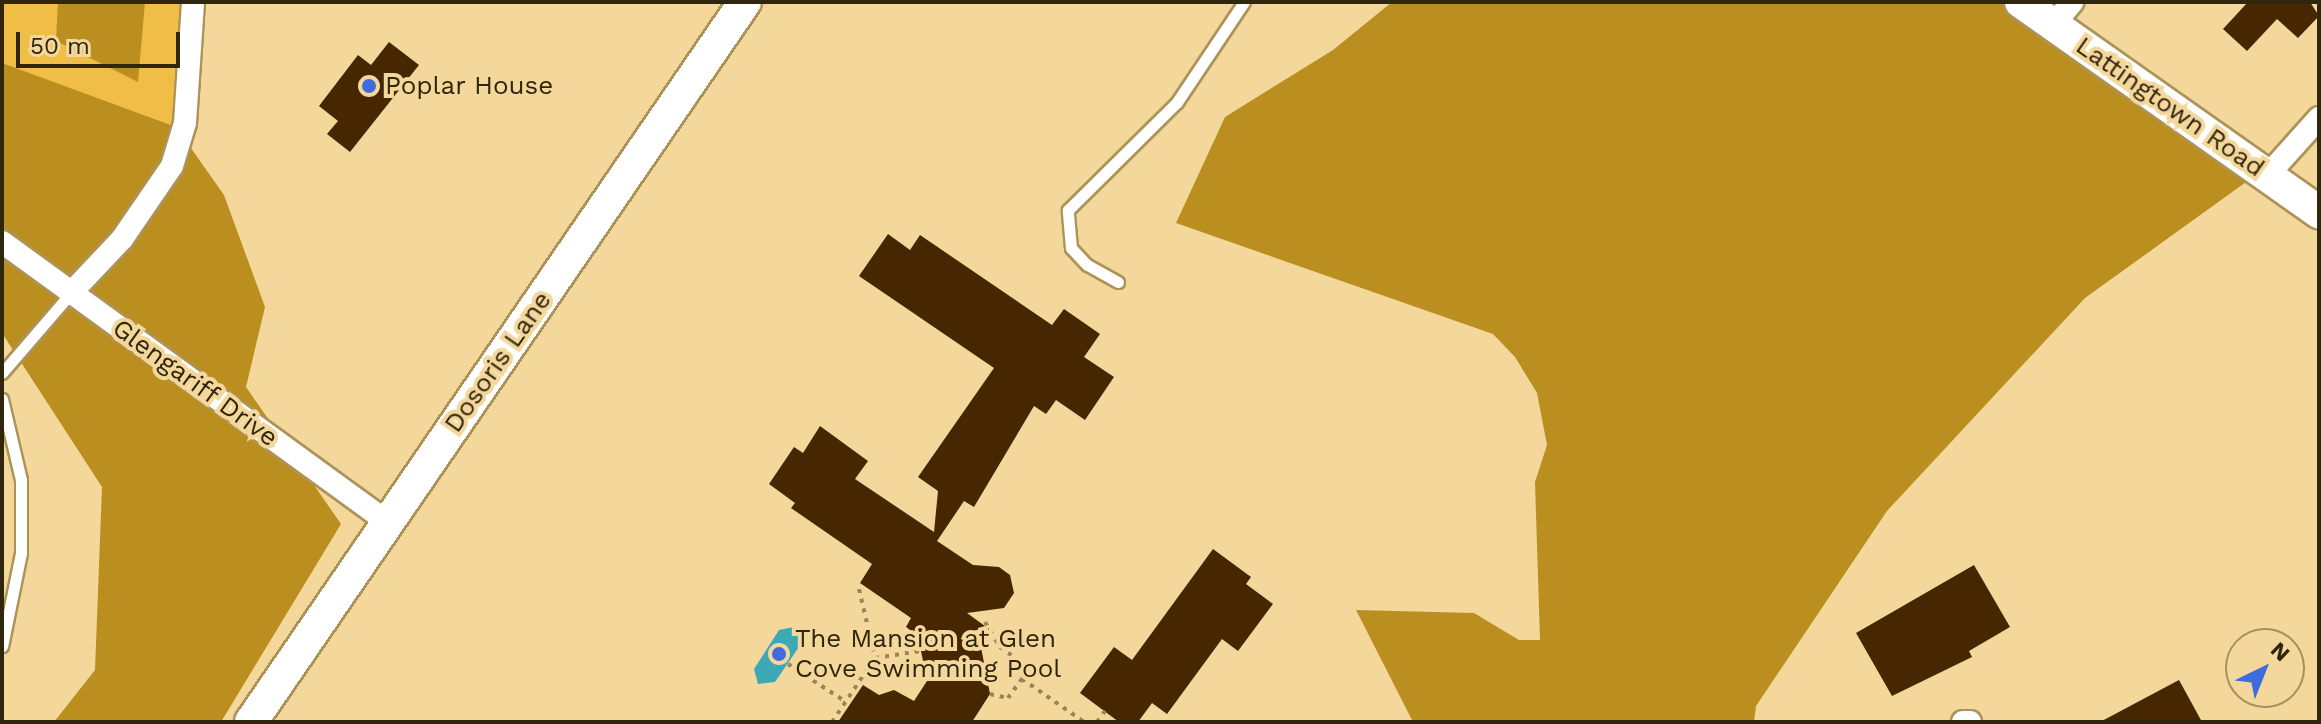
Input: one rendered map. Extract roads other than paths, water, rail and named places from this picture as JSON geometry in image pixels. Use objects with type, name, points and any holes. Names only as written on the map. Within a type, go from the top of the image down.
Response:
[{"type":"street","points":[[70,294],[122,239],[172,166],[185,123],[193,2]]},
{"type":"street","name":"Dosoris Lane","points":[[251,722],[745,2]]},
{"type":"street","name":"Lattingtown Road","points":[[2021,2],[2062,13],[2267,176],[2319,212]]},
{"type":"street","points":[[2267,176],[2319,118]]},
{"type":"street","name":"Glengariff Drive","points":[[2,242],[388,522]]},
{"type":"street","points":[[1963,722],[1970,722]]},
{"type":"lane","points":[[1118,282],[1087,265],[1071,248],[1068,210],[1177,102],[1244,2]]},
{"type":"lane","points":[[2,373],[70,294]]},
{"type":"lane","points":[[2,399],[21,480],[21,553],[2,646]]},
{"type":"water","name":"The Mansion at Glen Cove Swimming Pool","points":[[794,627],[801,644],[775,682],[758,684],[754,669],[779,630]]},
{"type":"place","name":"Poplar House","points":[[369,86]]},
{"type":"place","name":"The Mansion at Glen Cove Swimming Pool","points":[[779,654]]}]
